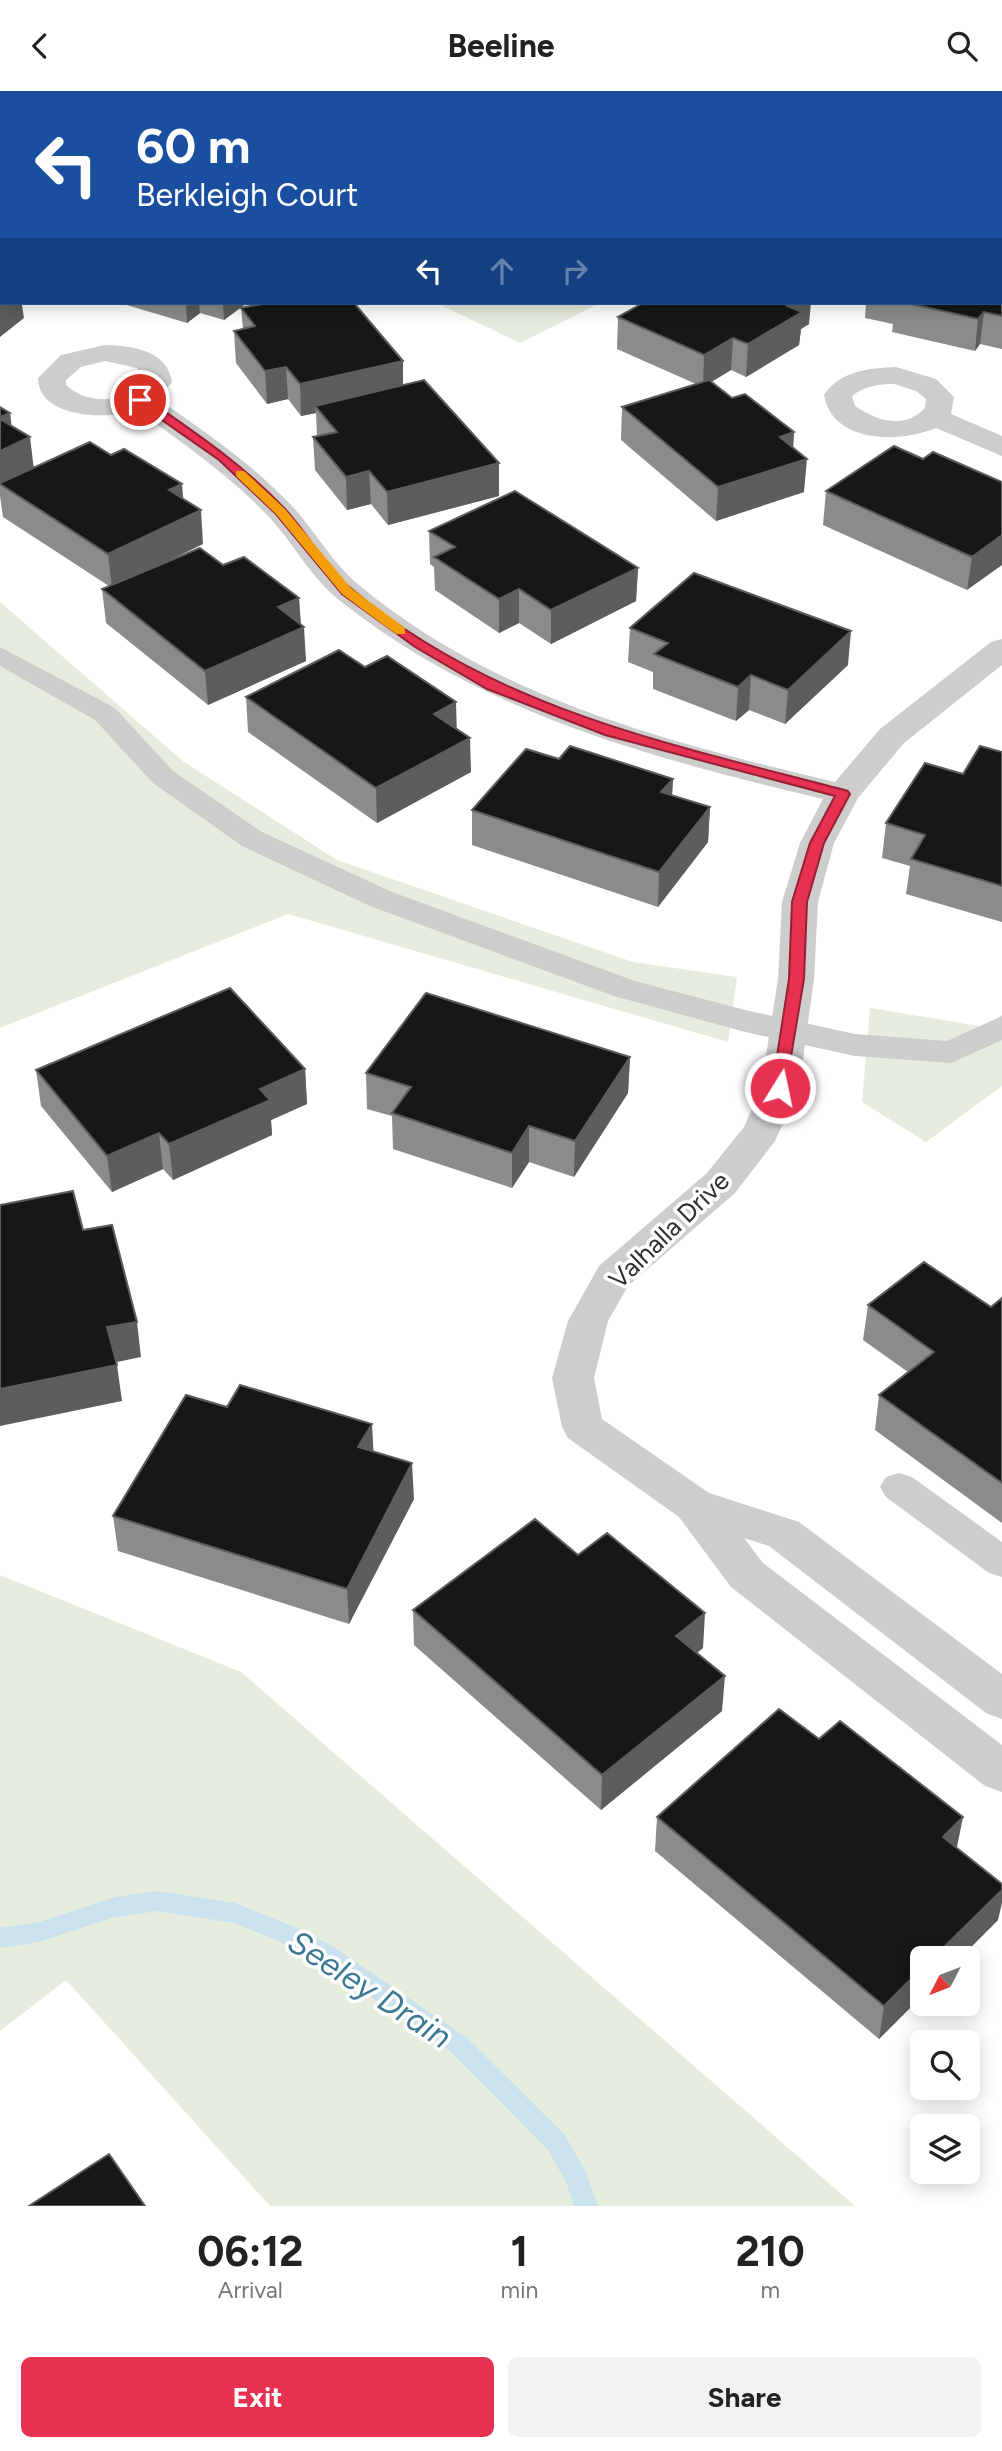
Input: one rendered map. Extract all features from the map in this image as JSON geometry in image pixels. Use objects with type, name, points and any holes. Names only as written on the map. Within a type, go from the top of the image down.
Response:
[{"type":"street","points":[[140,400],[223,457],[280,511],[346,591],[419,645],[491,686],[610,732],[843,794]]},
{"type":"street","points":[[937,418],[1002,447]]},
{"type":"street","name":"Valhalla Drive","points":[[1002,649],[892,736],[843,794],[817,843],[800,902],[790,1031],[780,1088],[761,1132],[722,1183],[613,1276],[588,1321],[573,1378],[583,1427],[694,1505],[784,1534],[1002,1700]]},
{"type":"street","name":"Valhalla Drive","points":[[694,1505],[747,1574],[1002,1772]]},
{"type":"lane","points":[[0,655],[105,714],[163,777],[264,845],[382,899],[625,989],[855,1045],[951,1052],[1002,1027]]},
{"type":"lane","points":[[900,1487],[1002,1562]]},
{"type":"green space","points":[[441,305],[596,305],[520,343]]},
{"type":"green space","points":[[0,602],[184,762],[337,860],[633,962],[737,977],[728,1042],[288,914],[0,1028]]},
{"type":"green space","points":[[870,1008],[985,1027],[1002,1015],[1002,1086],[926,1142],[862,1102]]},
{"type":"green space","points":[[0,1575],[241,1672],[855,2206],[270,2206],[66,1980],[0,2031]]},
{"type":"building","points":[[257,305],[356,305],[403,361],[300,384],[286,367],[265,371],[234,331],[255,326],[241,308]]},
{"type":"building","points":[[639,305],[789,305],[787,306],[802,312],[748,344],[733,338],[704,355],[618,317]]},
{"type":"building","points":[[916,305],[1002,305],[1002,316],[984,312],[978,319]]},
{"type":"building","points":[[424,380],[499,463],[387,492],[369,471],[346,477],[313,437],[337,432],[315,406]]},
{"type":"building","points":[[709,380],[732,398],[745,394],[794,432],[780,437],[807,459],[718,487],[622,407]]},
{"type":"building","points":[[0,407],[10,413],[0,417]]},
{"type":"building","points":[[0,419],[30,437],[0,451]]},
{"type":"building","points":[[90,442],[111,455],[124,449],[182,484],[169,490],[201,510],[108,554],[0,484]]},
{"type":"building","points":[[894,446],[923,459],[933,452],[1002,482],[1002,535],[972,557],[826,491]]},
{"type":"building","points":[[515,491],[638,568],[551,610],[519,589],[499,599],[434,557],[455,547],[429,531]]},
{"type":"building","points":[[200,548],[223,565],[244,557],[299,598],[278,607],[304,627],[205,671],[102,589]]},
{"type":"building","points":[[694,573],[851,631],[788,690],[751,675],[738,687],[654,654],[668,643],[630,628]]},
{"type":"building","points":[[339,650],[365,667],[387,656],[456,702],[434,714],[470,738],[376,788],[246,697]]},
{"type":"building","points":[[570,746],[673,779],[661,792],[710,807],[659,872],[472,810],[526,749],[559,759]]},
{"type":"building","points":[[980,746],[1002,752],[1002,886],[911,859],[925,835],[886,823],[925,763],[963,774]]},
{"type":"building","points":[[230,988],[305,1069],[260,1089],[270,1100],[169,1144],[159,1133],[107,1156],[36,1070]]},
{"type":"building","points":[[426,993],[630,1057],[575,1141],[529,1126],[512,1153],[392,1113],[411,1087],[366,1073]]},
{"type":"building","points":[[73,1191],[83,1230],[112,1225],[137,1322],[107,1327],[117,1365],[0,1389],[0,1205]]},
{"type":"building","points":[[924,1262],[991,1307],[1002,1298],[1002,1483],[879,1395],[934,1352],[868,1305]]},
{"type":"building","points":[[240,1385],[372,1424],[358,1447],[412,1463],[347,1589],[113,1516],[186,1395],[227,1407]]},
{"type":"building","points":[[535,1519],[578,1555],[607,1533],[705,1613],[676,1636],[725,1676],[602,1775],[413,1610]]},
{"type":"building","points":[[779,1709],[819,1739],[840,1721],[963,1817],[943,1837],[1002,1884],[1002,1890],[945,1946],[910,1946],[910,1980],[884,2006],[657,1817]]},
{"type":"building","points":[[109,2154],[145,2206],[29,2206]]},
{"type":"waterway","name":"Seeley Drain","points":[[0,1938],[39,1932],[115,1907],[158,1901],[235,1913],[284,1933],[323,1952],[458,2044],[556,2142],[577,2178],[586,2206]]},
{"type":"slow traffic","points":[[240,474],[280,511],[346,591],[401,631]]},
{"type":"route","points":[[140,400],[223,457],[280,511],[346,591],[419,645],[491,686],[610,732],[750,772],[843,794],[817,843],[800,902],[796,979],[780,1088]]}]
